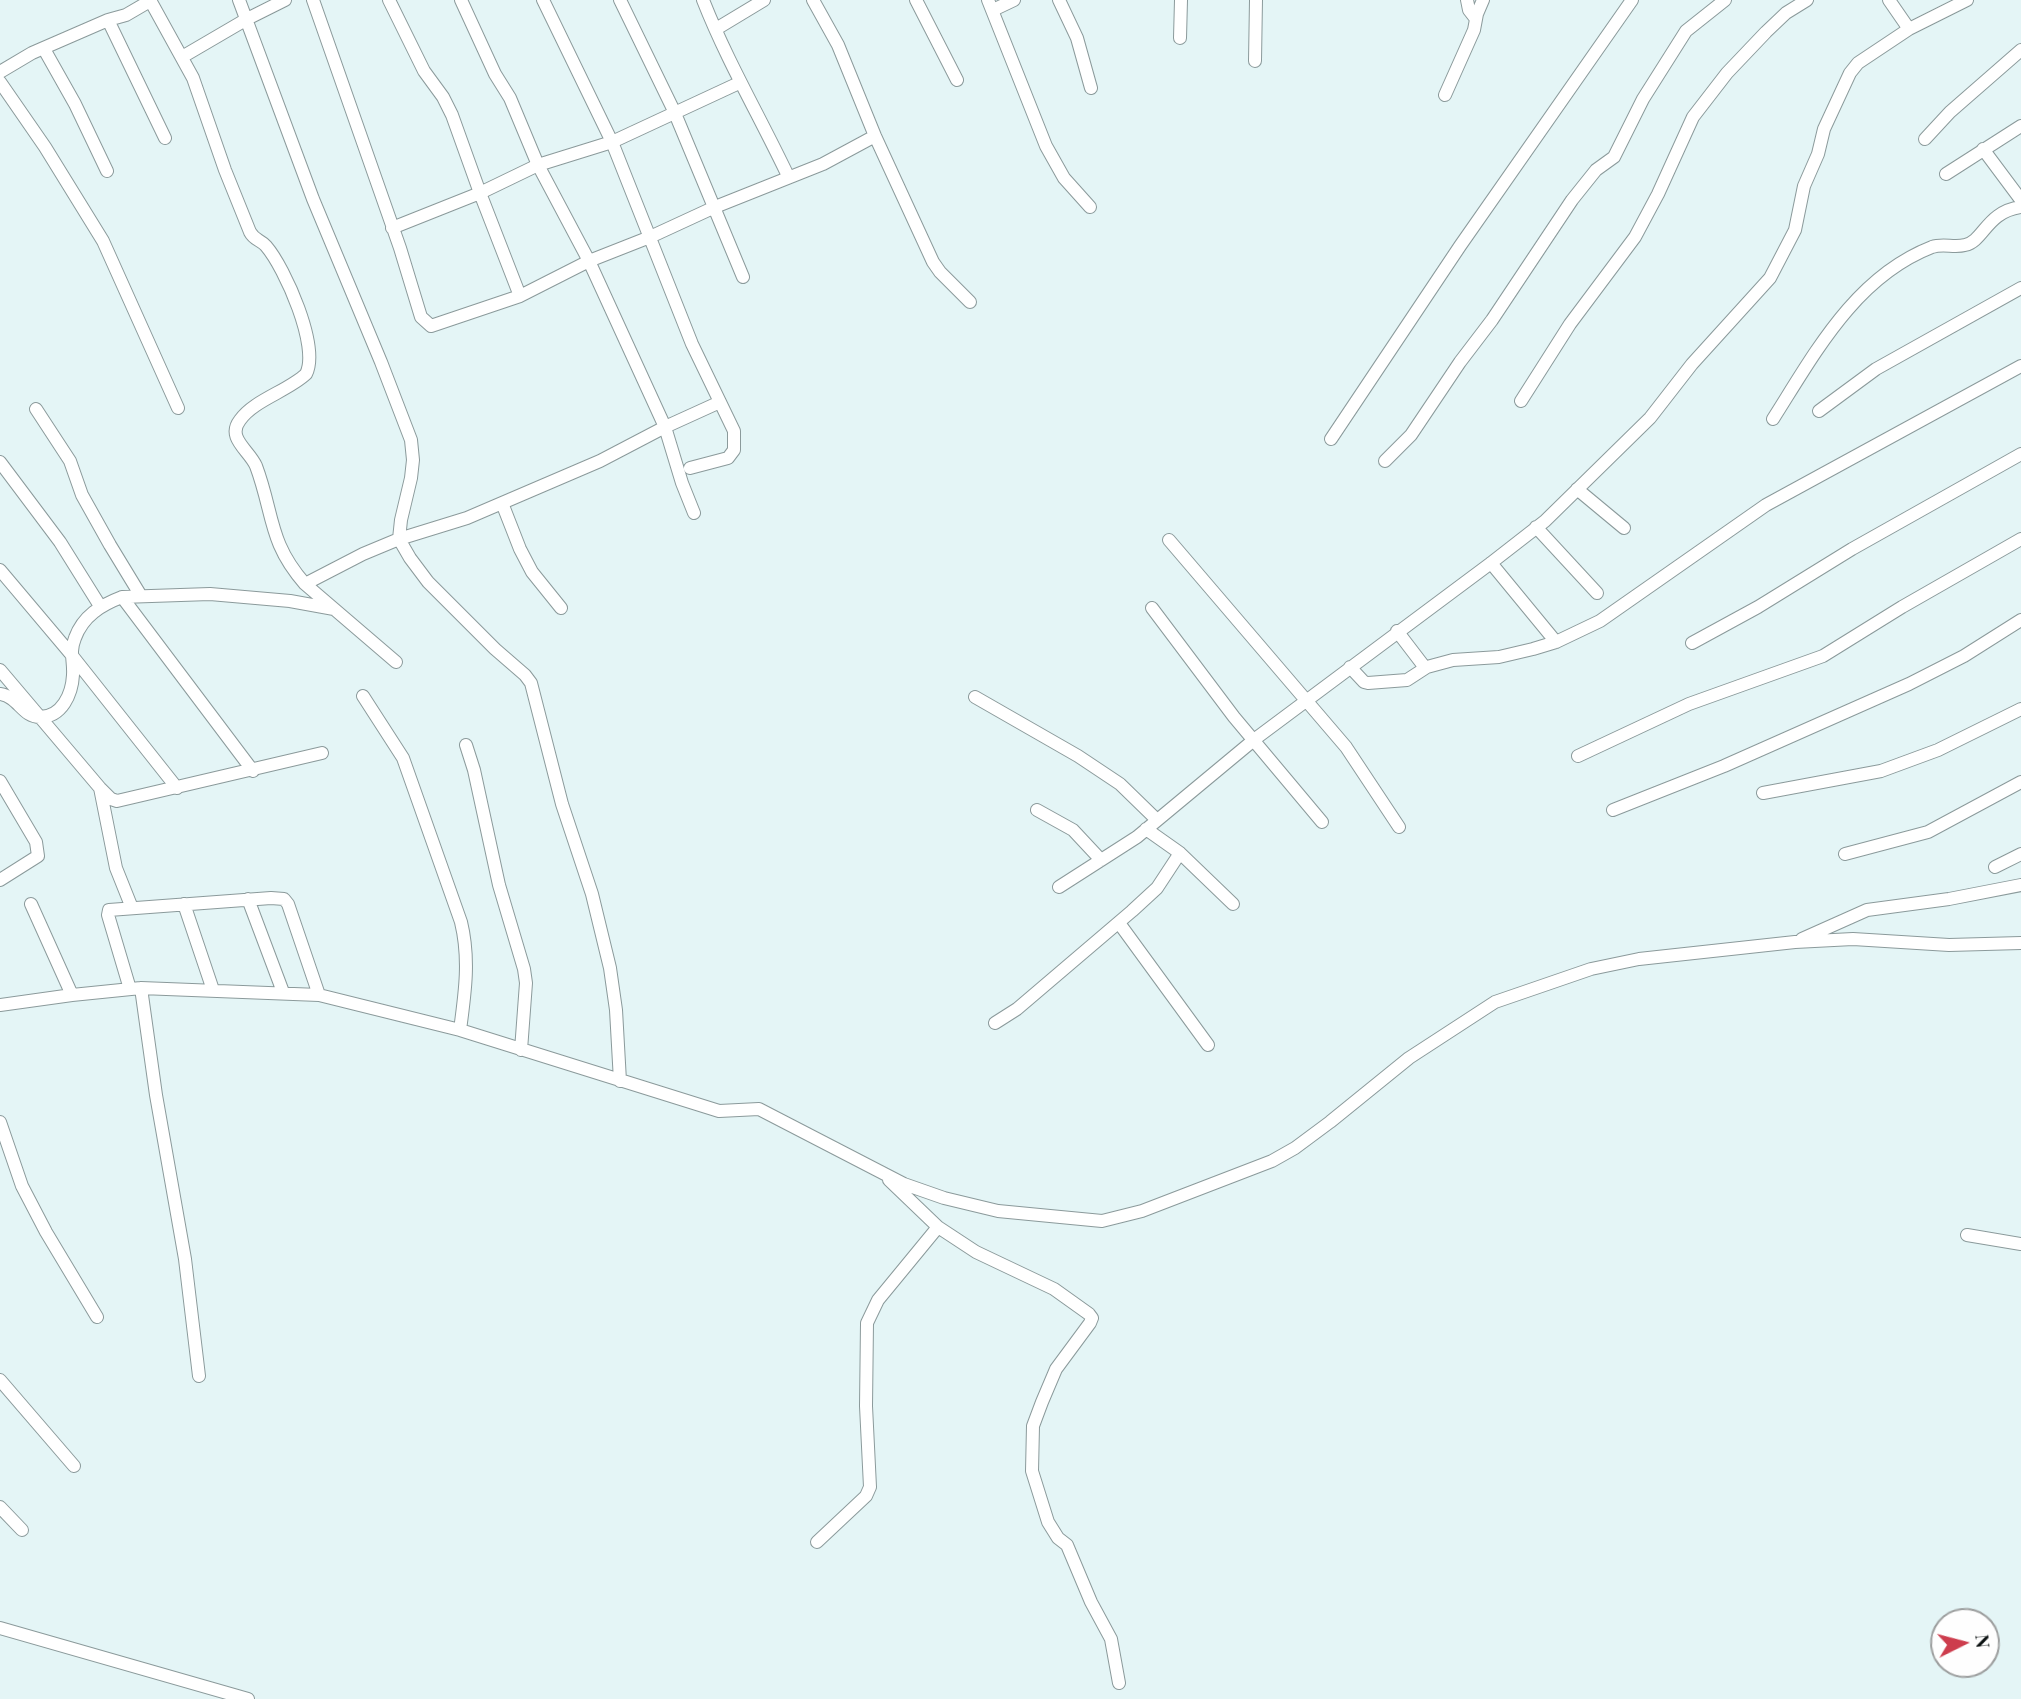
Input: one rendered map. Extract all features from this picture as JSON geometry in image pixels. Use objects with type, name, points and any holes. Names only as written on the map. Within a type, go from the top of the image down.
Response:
[{"type":"street","points":[[239,0],[313,200],[382,362],[411,440],[411,478],[399,539],[428,582],[531,683],[562,804],[592,894],[610,968],[616,1010],[620,1081]]},
{"type":"street","points":[[182,57],[285,0]]},
{"type":"street","points":[[313,0],[421,317],[431,326],[520,296],[589,261],[788,176],[823,164],[875,136]]},
{"type":"street","points":[[388,0],[424,71],[452,115],[520,296]]},
{"type":"street","points":[[461,0],[495,74],[510,98],[538,165],[589,261],[665,427],[694,513]]},
{"type":"street","points":[[543,0],[612,142],[692,344],[734,431],[734,450],[728,458],[690,468]]},
{"type":"street","points":[[620,0],[674,111],[743,277]]},
{"type":"street","points":[[703,0],[739,83],[788,176]]},
{"type":"street","points":[[716,29],[764,0]]},
{"type":"street","points":[[813,0],[838,45],[875,136],[933,262],[970,302]]},
{"type":"street","points":[[916,0],[957,80]]},
{"type":"street","points":[[1014,0],[991,5],[1046,146],[1064,178],[1090,207]]},
{"type":"street","points":[[1059,0],[1077,38],[1091,88]]},
{"type":"street","points":[[1180,38],[1181,0]]},
{"type":"street","points":[[1255,61],[1256,0]]},
{"type":"street","points":[[1467,0],[1469,10],[1476,19]]},
{"type":"street","points":[[1445,95],[1474,30],[1483,0]]},
{"type":"street","points":[[1331,439],[1460,246],[1632,0]]},
{"type":"street","points":[[1385,461],[1411,435],[1572,200],[1596,170],[1614,157],[1643,99],[1686,31],[1725,0]]},
{"type":"street","points":[[1521,401],[1570,324],[1635,237],[1658,194],[1692,117],[1727,73],[1766,32],[1786,13],[1807,0]]},
{"type":"street","points":[[1889,0],[1909,29]]},
{"type":"street","points":[[1059,887],[1146,829],[1255,739],[1491,563],[1536,527],[1650,418],[1692,365],[1770,278],[1795,230],[1804,186],[1818,154],[1824,129],[1850,73],[1865,57],[1909,29],[1967,0]]},
{"type":"street","points":[[0,72],[108,20],[126,16],[150,1],[193,78],[250,232],[253,238],[266,245],[296,299],[301,316],[309,363],[306,374],[248,411],[235,429],[236,440],[255,465],[274,536],[285,560],[305,584],[396,662]]},
{"type":"street","points":[[108,20],[165,138]]},
{"type":"street","points":[[44,49],[75,104],[107,171]]},
{"type":"street","points":[[1925,139],[1950,112],[2021,50]]},
{"type":"street","points":[[0,82],[45,147],[103,241],[178,408]]},
{"type":"street","points":[[392,228],[480,193],[538,165],[612,142],[739,83]]},
{"type":"street","points":[[1946,174],[2021,126]]},
{"type":"street","points":[[1983,149],[2021,200]]},
{"type":"street","points":[[1773,419],[1831,328],[1857,299],[1896,267],[1919,254],[1938,246],[1965,245],[1997,215],[2021,207]]},
{"type":"street","points":[[1819,411],[1876,369],[2021,288]]},
{"type":"street","points":[[1350,667],[1364,682],[1375,684],[1411,679],[1427,667],[1453,660],[1499,657],[1556,642],[1610,614],[1766,505],[2021,366]]},
{"type":"street","points":[[305,584],[363,554],[399,539],[467,518],[600,461],[720,402]]},
{"type":"street","points":[[36,409],[70,461],[82,495],[141,596]]},
{"type":"street","points":[[1692,643],[2021,454]]},
{"type":"street","points":[[0,462],[60,542],[100,606]]},
{"type":"street","points":[[1577,489],[1624,528]]},
{"type":"street","points":[[502,503],[532,572],[561,608]]},
{"type":"street","points":[[1536,527],[1597,593]]},
{"type":"street","points":[[1578,756],[1689,704],[1823,656],[2021,539]]},
{"type":"street","points":[[1169,540],[1346,747],[1399,827]]},
{"type":"street","points":[[1491,563],[1556,642]]},
{"type":"street","points":[[0,570],[177,788]]},
{"type":"street","points":[[0,694],[10,696],[23,710],[39,718],[55,714],[63,705],[73,674],[70,653],[79,628],[100,606],[122,597],[210,594],[290,601],[337,610]]},
{"type":"street","points":[[122,597],[253,771]]},
{"type":"street","points":[[1152,608],[1234,717],[1322,822]]},
{"type":"street","points":[[1614,810],[1724,766],[1909,684],[1964,656],[2021,620]]},
{"type":"street","points":[[1397,631],[1427,667]]},
{"type":"street","points":[[1995,636],[2021,631]]},
{"type":"street","points":[[0,670],[100,788],[117,801],[322,753]]},
{"type":"street","points":[[363,696],[402,758],[461,922],[467,963],[460,1030]]},
{"type":"street","points":[[975,697],[1078,755],[1120,784],[1157,820]]},
{"type":"street","points":[[1763,793],[1881,771],[1938,750],[2021,709]]},
{"type":"street","points":[[466,745],[499,885],[524,969],[526,983],[521,1050]]},
{"type":"street","points":[[0,781],[36,842],[38,856],[0,880]]},
{"type":"street","points":[[1845,854],[1927,832],[2021,782]]},
{"type":"street","points":[[100,788],[116,868],[132,908]]},
{"type":"street","points":[[1037,810],[1073,830],[1101,860]]},
{"type":"street","points":[[1146,829],[1181,853],[1233,904]]},
{"type":"street","points":[[995,1023],[1017,1009],[1119,923],[1157,888],[1181,853]]},
{"type":"street","points":[[1995,867],[2021,854]]},
{"type":"street","points":[[1795,942],[1867,910],[1949,899],[2021,885]]},
{"type":"street","points":[[199,1376],[185,1259],[136,989],[108,915],[110,910],[132,908],[248,899],[284,900],[288,904],[319,995]]},
{"type":"street","points":[[248,899],[283,992]]},
{"type":"street","points":[[30,904],[72,995]]},
{"type":"street","points":[[184,904],[213,990]]},
{"type":"street","points":[[1119,923],[1208,1045]]},
{"type":"street","points":[[0,1005],[136,989],[319,995],[460,1030],[719,1111],[760,1109],[904,1184],[944,1198],[998,1211],[1102,1222],[1120,1218],[1272,1161],[1295,1148],[1409,1058],[1494,1002],[1591,969],[1639,959],[1795,942],[1853,939],[1949,945],[2021,943]]},
{"type":"street","points":[[0,1122],[22,1186],[97,1317]]},
{"type":"street","points":[[882,1173],[938,1227],[976,1252],[1054,1289],[1092,1318],[1056,1369],[1042,1402],[1033,1426],[1032,1471],[1048,1522],[1058,1538],[1067,1545],[1091,1602],[1111,1639],[1119,1684]]},
{"type":"street","points":[[817,1542],[866,1496],[870,1487],[866,1406],[867,1324],[878,1300],[938,1227]]},
{"type":"street","points":[[1967,1235],[2021,1244]]},
{"type":"street","points":[[0,1380],[74,1466]]},
{"type":"street","points":[[0,1507],[22,1530]]},
{"type":"street","points":[[0,1628],[248,1699]]}]
